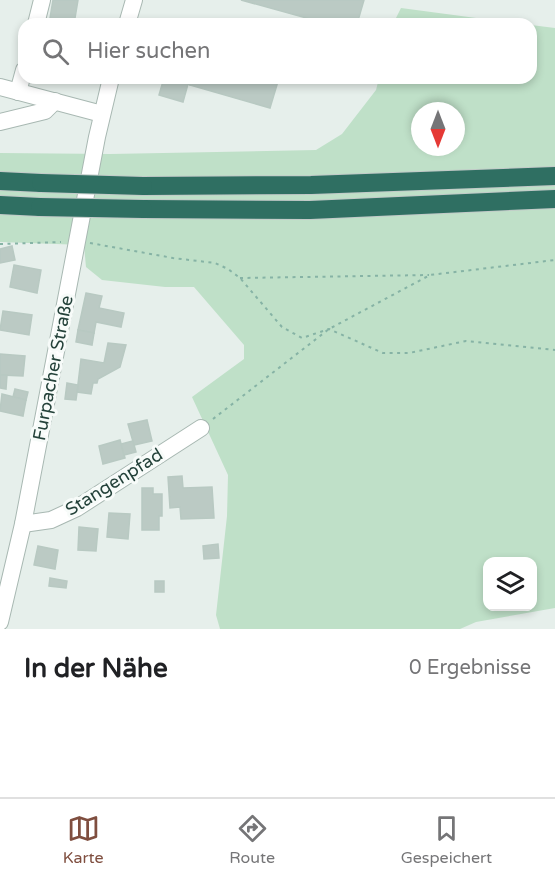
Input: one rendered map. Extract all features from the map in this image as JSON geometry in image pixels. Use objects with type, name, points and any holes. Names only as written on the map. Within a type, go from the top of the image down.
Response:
[{"type":"highway","points":[[0,181],[143,186],[311,186],[555,176]]},
{"type":"highway","points":[[0,205],[310,210],[555,199]]},
{"type":"street","points":[[38,18],[42,0]]},
{"type":"street","points":[[129,18],[134,0]]},
{"type":"street","points":[[18,92],[20,84]]},
{"type":"street","name":"Furpacher Straße","points":[[0,622],[22,524],[110,84]]},
{"type":"street","points":[[0,87],[102,114]]},
{"type":"street","points":[[0,122],[45,111],[56,101]]},
{"type":"street","name":"Stangenpfad","points":[[22,524],[51,520],[77,508],[201,428]]},
{"type":"path","points":[[0,244],[78,241],[173,258],[215,262],[240,278],[282,327],[302,338],[329,329],[383,353],[409,353],[466,341],[555,350]]},
{"type":"path","points":[[240,278],[430,275],[555,260]]},
{"type":"path","points":[[201,428],[329,329],[430,275]]},
{"type":"green space","points":[[401,8],[477,18],[396,18]]},
{"type":"green space","points":[[537,26],[555,28],[555,608],[476,622],[460,629],[220,629],[216,615],[227,516],[228,475],[192,397],[244,359],[244,345],[194,287],[165,287],[102,280],[86,267],[84,245],[0,242],[0,153],[110,154],[316,150],[342,134],[376,90],[378,84],[537,84]]},
{"type":"building","points":[[53,0],[78,0],[75,18],[50,18]]},
{"type":"building","points":[[241,0],[364,0],[359,18],[306,18]]},
{"type":"building","points":[[162,84],[188,84],[183,102],[159,95]]},
{"type":"building","points":[[190,84],[277,84],[270,108]]},
{"type":"building","points":[[12,246],[15,260],[0,263],[0,249]]},
{"type":"building","points":[[14,265],[41,270],[37,293],[10,287]]},
{"type":"building","points":[[86,293],[102,296],[99,308],[124,313],[121,327],[96,322],[94,333],[78,330]]},
{"type":"building","points":[[3,311],[32,315],[29,335],[0,330]]},
{"type":"building","points":[[78,330],[94,333],[92,345],[76,342]]},
{"type":"building","points":[[108,343],[126,345],[120,367],[98,379],[97,383],[93,383],[91,394],[77,392],[81,359],[104,363]]},
{"type":"building","points":[[0,354],[25,356],[23,376],[0,375]]},
{"type":"building","points":[[0,375],[7,375],[6,389],[0,388]]},
{"type":"building","points":[[67,383],[78,385],[76,400],[65,399]]},
{"type":"building","points":[[15,389],[28,392],[26,400],[13,397]]},
{"type":"building","points":[[2,394],[26,400],[23,416],[0,411]]},
{"type":"building","points":[[147,420],[152,441],[134,445],[128,424]]},
{"type":"building","points":[[120,440],[125,458],[103,464],[99,446]]},
{"type":"building","points":[[133,441],[136,452],[124,455],[121,444]]},
{"type":"building","points":[[182,476],[183,488],[212,487],[214,518],[181,519],[180,507],[170,508],[168,477]]},
{"type":"building","points":[[142,488],[153,488],[153,494],[162,494],[162,516],[159,516],[159,530],[142,530]]},
{"type":"building","points":[[109,513],[130,514],[128,539],[107,537]]},
{"type":"building","points":[[79,527],[98,529],[96,551],[78,550]]},
{"type":"building","points":[[218,544],[219,558],[204,559],[203,546]]},
{"type":"building","points":[[38,546],[58,550],[55,569],[34,565]]},
{"type":"building","points":[[50,578],[67,581],[66,588],[49,586]]},
{"type":"building","points":[[155,581],[164,581],[164,592],[155,592]]}]
